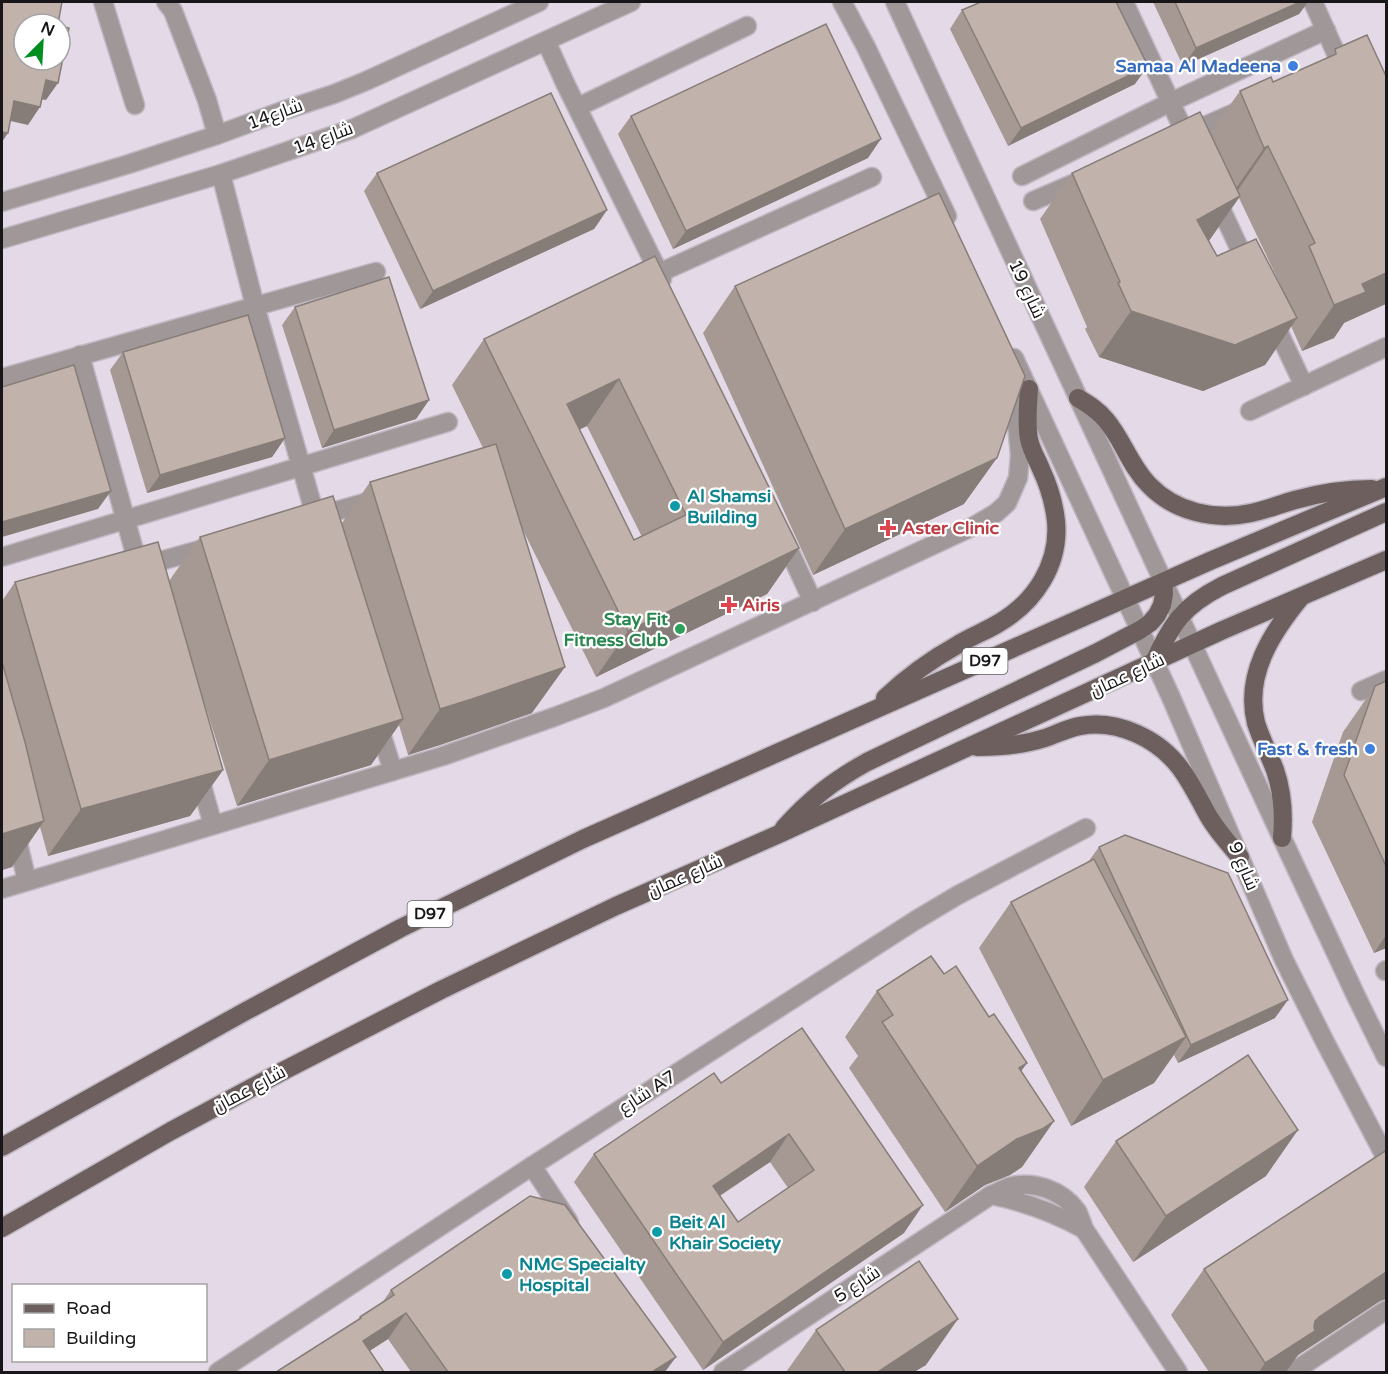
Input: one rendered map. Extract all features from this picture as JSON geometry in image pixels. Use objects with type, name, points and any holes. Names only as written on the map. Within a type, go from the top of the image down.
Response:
[{"type":"main road","points":[[873,710],[900,685],[936,658],[1000,623],[1017,611],[1031,597],[1050,567],[1056,545],[1056,524],[1048,484],[1029,439],[1029,389]]},
{"type":"main road","points":[[1078,398],[1105,418],[1144,480],[1164,498],[1189,510],[1221,516],[1237,516],[1323,493],[1385,488]]},
{"type":"main road","name":"D97","points":[[2,1147],[246,1011],[401,928],[583,839],[1163,582],[1385,488]]},
{"type":"main road","points":[[1155,662],[1165,639],[1179,617],[1191,604],[1206,594],[1386,512]]},
{"type":"main road","name":"شارع عمان","points":[[2,1228],[171,1131],[283,1071],[616,906],[1302,595],[1386,560]]},
{"type":"main road","points":[[779,834],[818,793],[859,766],[1140,630],[1150,623],[1162,605],[1163,582]]},
{"type":"main road","points":[[1282,838],[1284,821],[1280,786],[1256,722],[1253,694],[1258,667],[1267,647],[1276,630],[1302,595]]},
{"type":"main road","points":[[969,747],[1022,744],[1083,725],[1115,727],[1130,731],[1145,738],[1171,757],[1186,776],[1210,819],[1240,857]]},
{"type":"street","points":[[102,2],[135,105]]},
{"type":"street","points":[[166,2],[173,11],[207,100],[217,135]]},
{"type":"street","name":"شارع14","points":[[2,201],[129,164],[334,94],[539,2]]},
{"type":"street","name":"شارع 14","points":[[2,239],[221,174],[360,125],[631,2]]},
{"type":"street","points":[[842,2],[953,229]]},
{"type":"street","name":"شارع 19","points":[[895,2],[1163,582]]},
{"type":"street","points":[[1124,2],[1196,156]]},
{"type":"street","points":[[1313,2],[1351,86]]},
{"type":"street","points":[[578,107],[747,26]]},
{"type":"street","points":[[1022,176],[1171,102],[1326,30]]},
{"type":"street","points":[[546,41],[669,294]]},
{"type":"street","points":[[1321,75],[1342,66]]},
{"type":"street","points":[[1164,144],[1259,103]]},
{"type":"street","points":[[1033,201],[1099,173]]},
{"type":"street","points":[[221,174],[255,306],[322,538]]},
{"type":"street","points":[[1205,176],[1255,281]]},
{"type":"street","points":[[659,273],[872,177]]},
{"type":"street","points":[[2,378],[376,272]]},
{"type":"street","points":[[1264,302],[1304,386]]},
{"type":"street","points":[[1250,411],[1386,347]]},
{"type":"street","points":[[2,889],[443,756],[604,698],[974,526],[996,513],[1007,503],[1018,478],[1020,455],[1009,348],[1029,389]]},
{"type":"street","points":[[80,355],[126,519],[133,569],[145,590]]},
{"type":"street","name":"شارع 9","points":[[1029,389],[1155,662],[1284,960],[1323,1041],[1386,1158]]},
{"type":"street","points":[[2,557],[448,422]]},
{"type":"street","points":[[294,523],[396,493]]},
{"type":"street","points":[[773,517],[813,602]]},
{"type":"street","points":[[133,569],[227,542]]},
{"type":"street","points":[[1163,582],[1386,1057]]},
{"type":"street","points":[[1360,691],[1386,680]]},
{"type":"street","points":[[372,705],[393,771]]},
{"type":"street","points":[[194,758],[213,825]]},
{"type":"street","points":[[10,814],[27,881]]},
{"type":"street","name":"شارع A7","points":[[218,1372],[532,1166],[936,907],[1086,828]]},
{"type":"street","points":[[532,1166],[577,1235]]},
{"type":"street","name":"شارع 5","points":[[723,1372],[991,1195],[1009,1187],[1028,1185],[1046,1188],[1064,1198],[1077,1212],[1084,1229],[1171,1370]]},
{"type":"street","points":[[1293,1372],[1386,1310]]},
{"type":"building","points":[[2,2],[62,2],[60,12],[12,12],[12,72],[60,72],[58,83],[46,80],[40,107],[14,101],[8,133],[2,132]]},
{"type":"building","points":[[981,2],[1116,2],[1148,66],[1021,128],[962,10]]},
{"type":"building","points":[[1175,2],[1300,2],[1196,48]]},
{"type":"building","points":[[826,24],[881,139],[686,231],[631,116]]},
{"type":"building","points":[[1367,35],[1386,76],[1386,273],[1362,284],[1366,292],[1334,305],[1309,246],[1315,243],[1268,146],[1264,148],[1240,91],[1271,77],[1273,82],[1336,54],[1335,49]]},
{"type":"building","points":[[551,93],[607,210],[433,291],[377,173]]},
{"type":"building","points":[[1200,112],[1240,196],[1197,220],[1217,256],[1256,239],[1297,318],[1235,345],[1131,311],[1072,173]]},
{"type":"building","points":[[939,193],[1025,376],[997,458],[845,529],[735,286]]},
{"type":"building","points":[[655,256],[799,548],[628,631],[484,339]],"holes":[[[619,379],[686,515],[634,540],[567,404]]]},
{"type":"building","points":[[389,277],[429,400],[334,430],[295,307]]},
{"type":"building","points":[[248,315],[285,438],[160,475],[123,352]]},
{"type":"building","points":[[74,365],[111,491],[2,522],[2,387]]},
{"type":"building","points":[[496,444],[565,667],[440,709],[370,482]]},
{"type":"building","points":[[333,496],[403,719],[269,760],[200,537]]},
{"type":"building","points":[[158,542],[223,770],[81,809],[15,582]]},
{"type":"building","points":[[2,662],[25,742],[44,821],[2,834]]},
{"type":"building","points":[[1386,681],[1386,866],[1344,775],[1375,686]]},
{"type":"building","points":[[1125,835],[1228,873],[1288,1000],[1191,1045],[1099,847]]},
{"type":"building","points":[[1094,859],[1186,1037],[1103,1080],[1011,902]]},
{"type":"building","points":[[931,956],[944,974],[956,966],[989,1017],[994,1014],[1027,1063],[1019,1068],[1054,1121],[1042,1129],[1017,1139],[977,1166],[882,1022],[893,1015],[877,991]]},
{"type":"building","points":[[802,1028],[923,1205],[723,1342],[594,1154],[714,1073],[721,1083]],"holes":[[[789,1134],[814,1170],[738,1222],[713,1186]]]},
{"type":"building","points":[[1248,1055],[1298,1130],[1166,1216],[1116,1141]]},
{"type":"building","points":[[1385,1151],[1386,1272],[1319,1317],[1315,1321],[1315,1331],[1265,1363],[1204,1269]]},
{"type":"building","name":"NMC Specialty Hospital","points":[[530,1196],[565,1205],[676,1357],[652,1372],[448,1372],[406,1313],[363,1341],[384,1372],[276,1372],[361,1318],[394,1295],[391,1290]]},
{"type":"building","points":[[919,1261],[958,1319],[878,1372],[845,1372],[816,1330]]},
{"type":"place","name":"Samaa Al Madeena","points":[[1293,66]]},
{"type":"place","name":"Al Shamsi Building","points":[[675,506]]},
{"type":"place","name":"Aster Clinic","points":[[888,528]]},
{"type":"place","name":"Airis","points":[[729,605]]},
{"type":"place","name":"Stay Fit Fitness Club","points":[[680,629]]},
{"type":"place","name":"Fast & fresh","points":[[1370,749]]},
{"type":"place","name":"Beit Al Khair Society","points":[[657,1232]]},
{"type":"place","name":"NMC Specialty Hospital","points":[[507,1274]]}]
